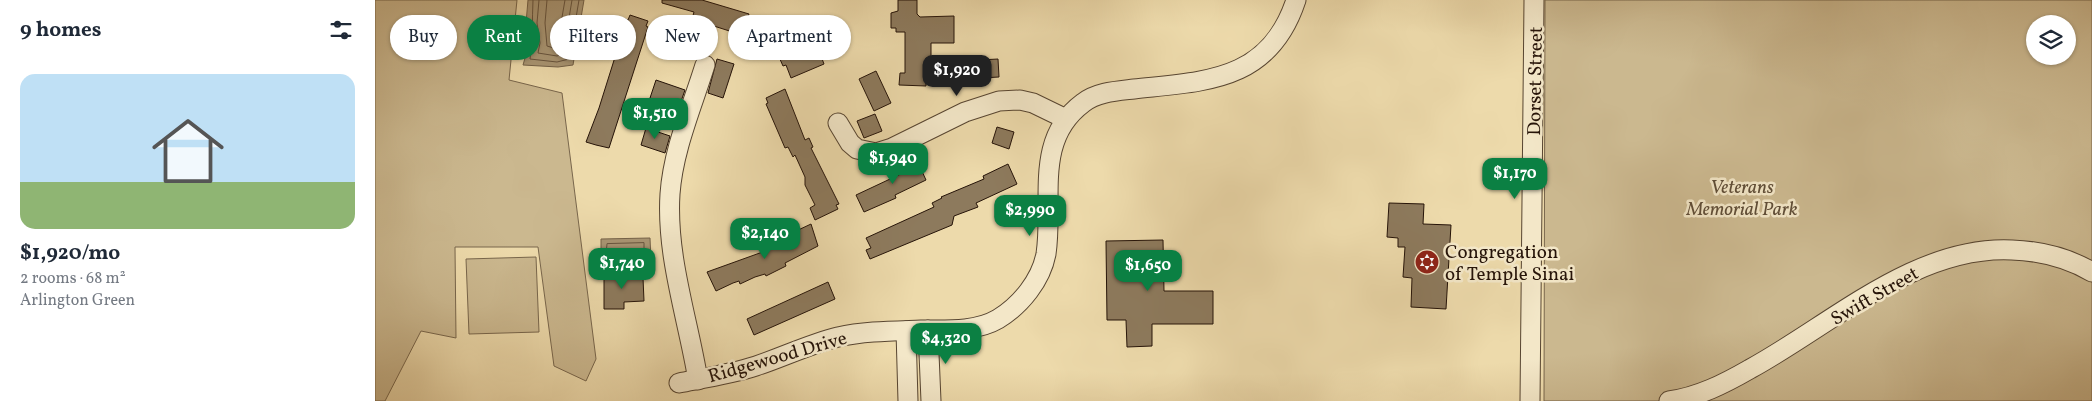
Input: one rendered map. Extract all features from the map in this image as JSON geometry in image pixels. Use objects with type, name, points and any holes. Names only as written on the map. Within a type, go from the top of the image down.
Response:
[{"type":"street","name":"Ridgewood Drive","points":[[679,383],[753,367],[837,337],[906,330],[962,329],[988,324],[1017,304],[1036,281],[1045,255],[1047,236],[1048,162],[1057,135],[1066,119],[1084,102],[1096,96],[1122,90],[1207,81],[1244,68],[1278,37],[1296,0]]},
{"type":"street","name":"Dorset Street","points":[[1530,401],[1534,0]]},
{"type":"street","points":[[699,380],[672,244],[670,195],[674,163],[705,65]]},
{"type":"street","points":[[838,123],[850,143],[857,148],[875,153],[892,148],[965,112],[999,101],[1019,100],[1033,103],[1066,119]]},
{"type":"street","name":"Swift Street","points":[[1669,401],[1695,395],[1723,384],[1767,360],[1902,277],[1946,258],[1982,250],[2018,250],[2055,257],[2092,272]]},
{"type":"street","points":[[906,330],[908,401]]},
{"type":"street","points":[[928,330],[931,401]]},
{"type":"green space","points":[[375,0],[517,0],[516,15],[467,15],[467,60],[511,60],[509,80],[562,93],[596,359],[586,381],[554,366],[538,247],[455,247],[456,338],[421,331],[385,401],[375,401]]},
{"type":"green space","name":"Veterans Memorial Park","points":[[1545,0],[2092,0],[2092,401],[1544,401]]},
{"type":"green space","points":[[536,257],[539,332],[469,334],[466,259]]},
{"type":"water","points":[[528,0],[584,0],[581,15],[550,15],[550,60],[574,60],[573,65],[558,67],[523,65],[524,60],[540,60],[540,15],[527,15]]},
{"type":"water","points":[[650,238],[651,260],[601,261],[601,239]]},
{"type":"building","points":[[662,0],[702,0],[749,14],[728,15],[728,31],[718,27],[718,15],[693,15],[694,12],[662,3]]},
{"type":"building","points":[[898,0],[917,0],[917,14],[920,17],[954,16],[954,43],[931,43],[931,58],[926,58],[926,86],[899,85],[900,73],[905,73],[905,32],[896,32],[896,28],[891,28],[891,13],[898,11]]},
{"type":"building","points":[[636,17],[646,20],[646,33],[609,148],[586,142],[614,60],[636,60]]},
{"type":"building","points":[[998,59],[999,77],[981,78],[980,60]]},
{"type":"building","points":[[717,60],[734,64],[723,98],[708,93]]},
{"type":"building","points":[[780,60],[822,60],[824,64],[791,78],[786,65],[783,66]]},
{"type":"building","points":[[876,71],[891,103],[874,111],[859,79]]},
{"type":"building","points":[[656,80],[685,90],[679,107],[650,98]]},
{"type":"building","points":[[785,89],[805,140],[809,138],[813,147],[811,148],[839,204],[836,205],[838,209],[815,220],[810,208],[815,205],[805,185],[805,177],[795,155],[793,157],[788,147],[785,148],[766,104],[768,103],[766,98]]},
{"type":"building","points":[[875,114],[882,131],[864,138],[857,121]]},
{"type":"building","points":[[997,127],[1014,132],[1009,149],[992,143]]},
{"type":"building","points":[[646,128],[670,136],[665,153],[641,145]]},
{"type":"building","points":[[914,154],[926,180],[895,195],[896,198],[864,212],[856,195],[905,172],[900,161]]},
{"type":"building","points":[[1008,164],[1017,184],[976,203],[978,207],[954,216],[952,225],[870,259],[866,250],[871,248],[866,238],[934,207],[932,203],[941,197],[984,179],[983,176]]},
{"type":"building","name":"Congregation of Temple Sinai","points":[[1389,203],[1424,204],[1423,224],[1451,225],[1446,309],[1411,307],[1412,278],[1403,277],[1405,247],[1398,247],[1398,238],[1387,237]]},
{"type":"building","points":[[811,224],[818,246],[785,263],[786,266],[766,276],[765,274],[755,277],[740,284],[739,281],[716,291],[707,272],[782,245],[779,239]]},
{"type":"building","points":[[1163,240],[1164,291],[1213,291],[1213,324],[1152,324],[1152,346],[1127,347],[1126,320],[1107,320],[1106,241]]},
{"type":"building","points":[[604,272],[624,272],[624,278],[643,278],[644,301],[624,302],[624,309],[604,309]]},
{"type":"building","points":[[828,282],[835,299],[754,335],[747,319]]},
{"type":"place","name":"Congregation of Temple Sinai","points":[[1427,262]]}]
